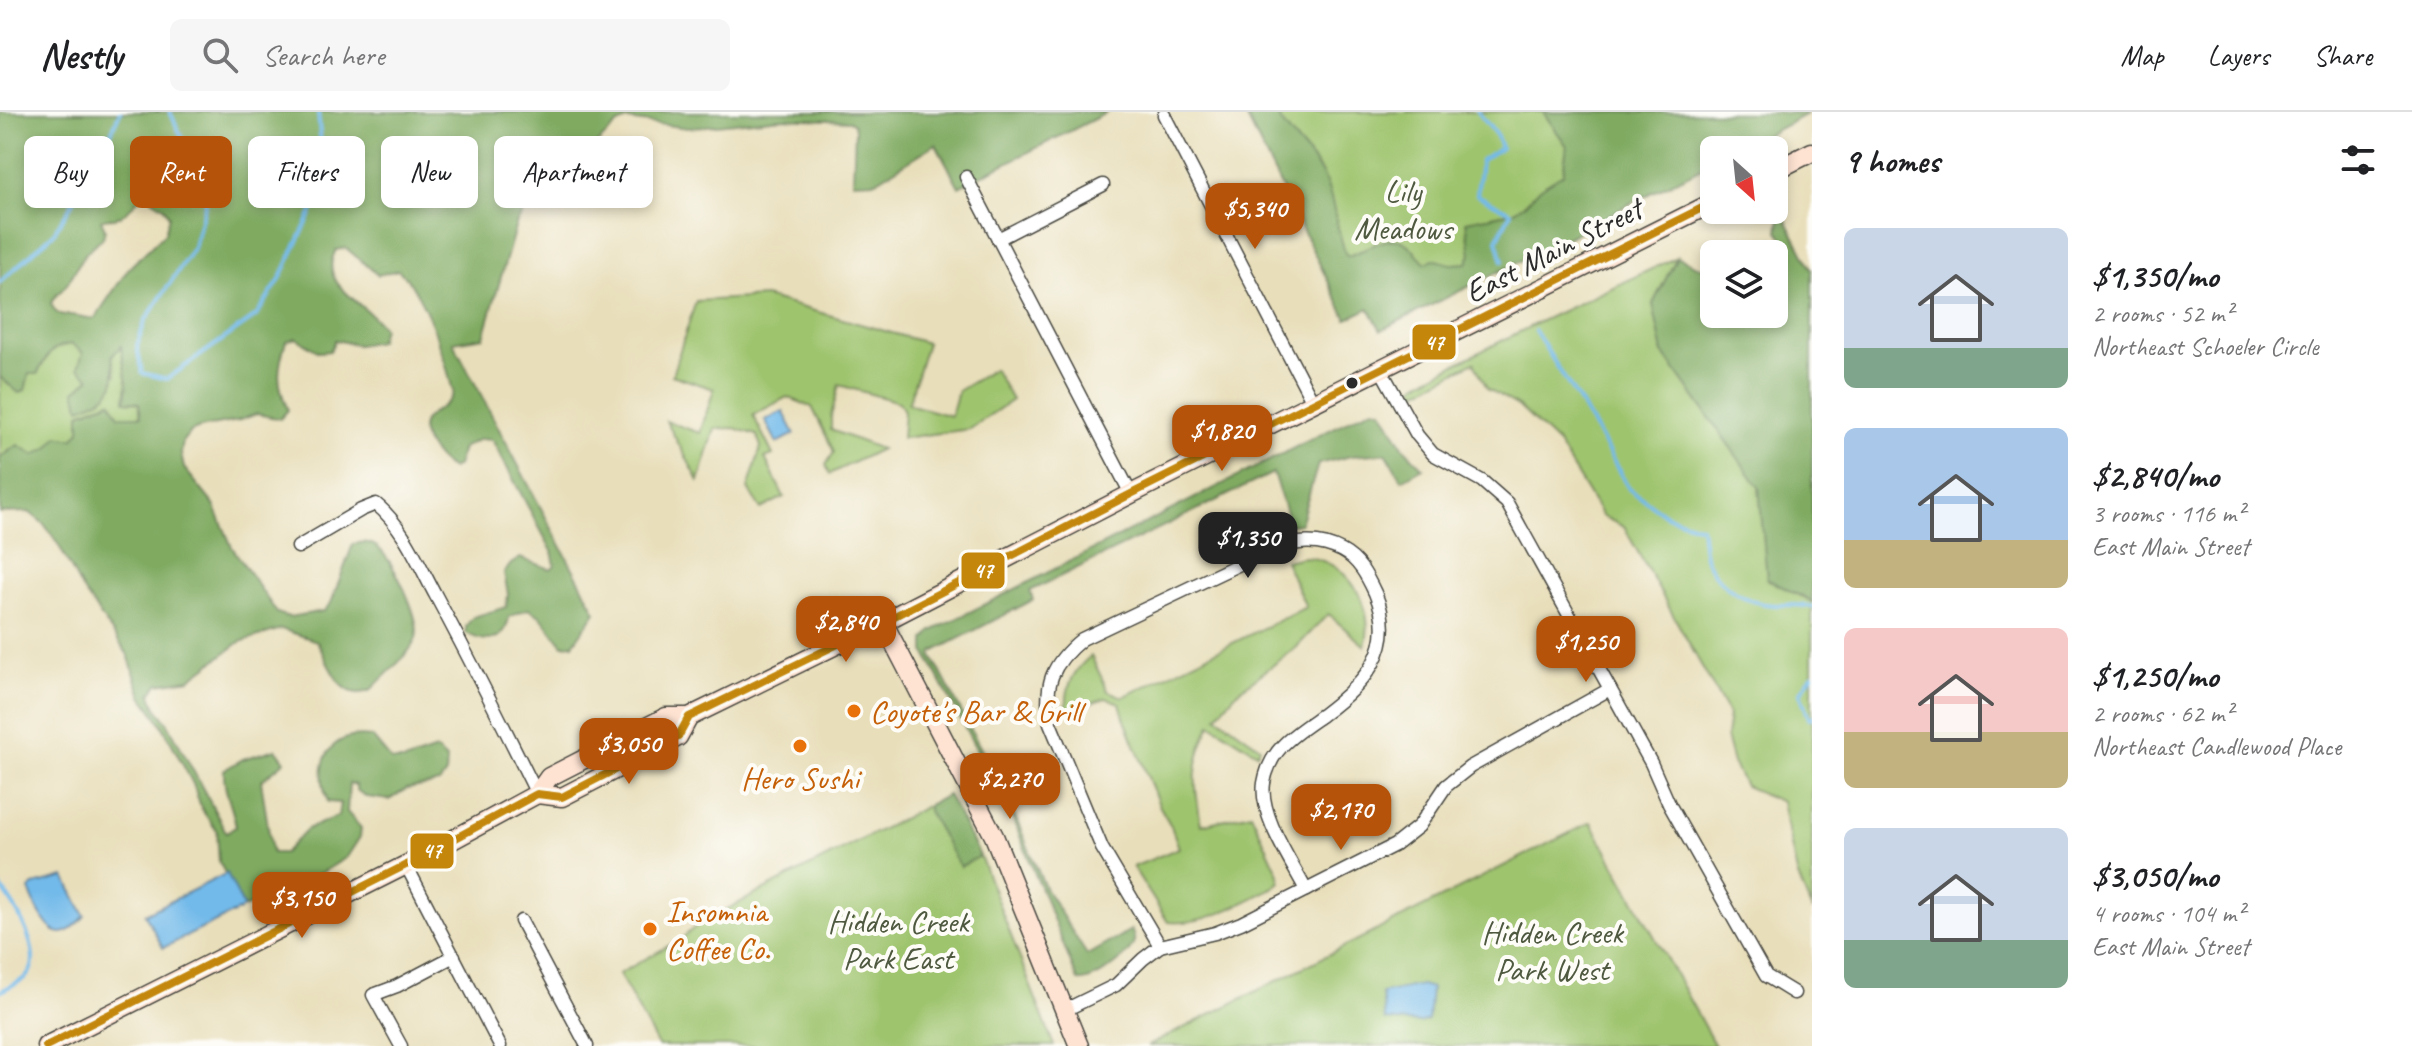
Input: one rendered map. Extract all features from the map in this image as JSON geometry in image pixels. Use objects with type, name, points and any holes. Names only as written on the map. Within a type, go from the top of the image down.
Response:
[{"type":"main road","points":[[1788,164],[1812,152]]},
{"type":"main road","name":"East Main Street","points":[[46,1046],[406,865],[537,794],[562,797],[678,737],[689,717],[1700,209]]},
{"type":"main road","points":[[883,622],[994,836],[1079,1046]]},
{"type":"street","points":[[1164,115],[1314,404]]},
{"type":"street","points":[[966,177],[1131,494]]},
{"type":"street","points":[[998,239],[1103,185]]},
{"type":"street","points":[[1381,370],[1417,435],[1433,454],[1482,481],[1507,503],[1651,763],[1669,804],[1766,976],[1794,993]]},
{"type":"street","points":[[298,547],[376,504],[389,514],[464,649],[537,794]]},
{"type":"street","points":[[1160,946],[1102,848],[1050,723],[1048,686],[1066,652],[1082,639],[1271,549],[1298,541],[1329,544],[1354,557],[1382,609],[1384,630],[1376,660],[1363,678],[1282,745],[1271,760],[1264,785],[1268,817],[1306,890]]},
{"type":"street","points":[[1065,1010],[1116,985],[1160,946],[1215,933],[1241,923],[1395,845],[1419,826],[1446,786],[1470,767],[1610,689]]},
{"type":"street","points":[[406,865],[500,1046]]},
{"type":"street","points":[[521,921],[587,1046]]},
{"type":"street","points":[[401,1046],[373,995],[454,956]]},
{"type":"green space","points":[[0,112],[1108,112],[959,187],[936,144],[876,181],[853,182],[855,130],[850,121],[781,118],[688,128],[627,120],[605,136],[494,136],[494,208],[528,208],[516,224],[484,337],[453,342],[596,612],[573,644],[563,645],[540,616],[528,609],[509,617],[504,632],[494,639],[481,639],[466,633],[466,626],[473,617],[506,607],[508,594],[504,573],[511,564],[520,558],[551,569],[555,565],[552,551],[492,440],[480,439],[462,448],[457,466],[452,469],[438,458],[426,442],[422,432],[426,418],[444,405],[453,392],[433,326],[408,280],[398,270],[378,275],[346,248],[336,250],[332,262],[333,273],[346,292],[383,328],[379,341],[358,345],[335,340],[330,351],[319,352],[296,338],[286,341],[279,376],[288,410],[280,419],[257,414],[200,428],[190,432],[183,441],[181,454],[184,468],[214,505],[232,547],[277,613],[289,617],[324,611],[331,603],[353,544],[368,543],[383,553],[398,575],[415,618],[416,638],[403,658],[371,690],[361,693],[351,692],[337,679],[317,641],[281,629],[240,642],[190,679],[158,684],[151,694],[226,832],[236,827],[224,770],[243,759],[276,749],[285,761],[261,781],[272,853],[284,853],[307,829],[338,816],[340,803],[328,802],[323,775],[328,753],[344,739],[372,737],[392,761],[404,761],[436,750],[447,760],[446,774],[439,783],[407,789],[389,800],[367,797],[356,790],[356,785],[349,783],[347,812],[361,828],[360,837],[347,857],[321,873],[244,908],[219,862],[217,831],[202,810],[193,784],[161,723],[142,696],[128,655],[82,589],[44,524],[29,512],[0,513],[0,458],[18,445],[35,455],[48,448],[58,436],[73,439],[80,431],[80,413],[111,401],[119,416],[141,416],[139,403],[125,401],[127,383],[121,346],[112,356],[113,384],[99,400],[80,408],[75,391],[90,378],[78,368],[83,353],[72,344],[58,347],[50,353],[37,374],[29,374],[25,390],[19,393],[0,377]],"holes":[[[130,136],[232,136],[232,208],[165,208],[169,216],[165,233],[129,268],[95,318],[63,316],[56,312],[51,304],[54,298],[67,284],[85,254],[103,238],[105,229],[101,220],[115,218],[130,207]]]},
{"type":"green space","name":"Lily Meadows","points":[[1244,112],[1543,112],[1567,146],[1563,174],[1565,239],[1381,330],[1369,308],[1347,319]]},
{"type":"green space","points":[[1244,112],[1275,112],[1313,161],[1328,187],[1347,256],[1396,239],[1408,245],[1426,263],[1433,259],[1451,264],[1467,263],[1471,254],[1466,221],[1512,212],[1540,188],[1563,174],[1567,146],[1543,112],[1808,113],[1765,136],[1700,136],[1700,169],[1381,330],[1369,308],[1347,319]]},
{"type":"green space","points":[[1779,224],[1788,224],[1812,270],[1812,602],[1767,579],[1759,487],[1663,353],[1653,304],[1677,257],[1700,267],[1700,328],[1788,328],[1790,251],[1788,240],[1783,240],[1778,231]]},
{"type":"green space","points":[[1677,257],[1653,304],[1663,353],[1759,487],[1767,578],[1812,602],[1812,911],[1797,874],[1782,802],[1745,786],[1733,763],[1726,737],[1729,715],[1624,527],[1602,516],[1558,444],[1518,406],[1487,388],[1474,362],[1413,394],[1418,383]]},
{"type":"green space","points":[[765,297],[927,343],[908,404],[951,416],[958,391],[994,369],[1012,400],[970,429],[902,438],[904,411],[899,402],[839,385],[831,416],[831,430],[881,449],[830,474],[826,465],[834,452],[812,407],[787,397],[753,415],[773,455],[765,458],[784,497],[761,509],[748,489],[761,447],[757,435],[734,428],[715,429],[699,481],[666,421],[700,433],[714,389],[672,375],[696,301]]},
{"type":"green space","points":[[72,344],[116,375],[112,356],[121,346],[127,383],[125,400],[139,403],[141,416],[119,416],[110,401],[80,413],[80,431],[73,440],[58,437],[48,448],[35,455],[12,448],[0,458],[0,377],[25,390],[29,373],[37,374],[54,350]]},
{"type":"green space","points":[[1373,408],[1382,410],[1404,448],[1423,468],[1402,480],[1386,453],[1351,456],[1318,464],[1300,524],[1290,525],[1273,473],[1030,591],[1033,600],[933,652],[932,656],[1009,802],[1046,890],[1087,955],[1131,930],[1133,934],[1134,942],[1126,955],[1093,978],[1078,981],[1013,819],[925,652],[925,640],[932,631]]},
{"type":"green space","points":[[1303,557],[1319,559],[1333,566],[1355,587],[1366,615],[1368,631],[1365,646],[1328,614],[1296,648],[1237,692],[1217,716],[1260,747],[1257,753],[1211,724],[1200,750],[1196,773],[1201,825],[1251,813],[1280,882],[1249,900],[1209,917],[1168,922],[1133,867],[1179,848],[1171,826],[1159,805],[1120,703],[1106,698],[1067,710],[1067,694],[1072,680],[1079,667],[1091,656],[1108,691],[1123,697],[1306,607],[1285,561]]},
{"type":"green space","name":"Hidden Creek Park East","points":[[948,795],[980,856],[1054,1046],[658,1046],[619,974],[682,938],[700,923]]},
{"type":"green space","points":[[948,795],[980,856],[960,867],[928,811],[928,805]]},
{"type":"green space","name":"Hidden Creek Park West","points":[[1591,822],[1715,1046],[1148,1046]]},
{"type":"water","points":[[783,411],[795,434],[777,443],[765,420]]},
{"type":"water","points":[[227,873],[244,908],[163,948],[145,914]]},
{"type":"water","points":[[65,877],[85,916],[69,930],[59,933],[44,920],[29,889]]},
{"type":"water","points":[[1421,985],[1431,988],[1428,1020],[1420,1023],[1385,1020],[1382,993]]},
{"type":"waterway","points":[[0,282],[53,234],[99,161],[120,112]]},
{"type":"waterway","points":[[170,112],[206,202],[194,247],[145,321],[137,346],[142,373],[167,379],[256,316],[279,281],[315,206],[322,156],[318,112]]},
{"type":"waterway","points":[[1478,112],[1497,136],[1501,148],[1481,160],[1477,195],[1511,212],[1497,240],[1503,261]]},
{"type":"waterway","points":[[1535,331],[1629,489],[1667,516],[1701,527],[1706,560],[1720,580],[1736,593],[1755,602],[1812,607]]},
{"type":"waterway","points":[[1812,675],[1800,693],[1809,718],[1812,717]]},
{"type":"waterway","points":[[0,886],[20,917],[33,956],[27,976],[0,992]]},
{"type":"transit line","name":"47","points":[[46,1046],[406,865],[537,794],[562,797],[678,737],[689,717],[1700,209]]},
{"type":"place","name":"Coyote's Bar & Grill","points":[[854,711]]},
{"type":"place","name":"Hero Sushi","points":[[800,746]]},
{"type":"place","name":"Insomnia Coffee Co.","points":[[650,929]]}]
